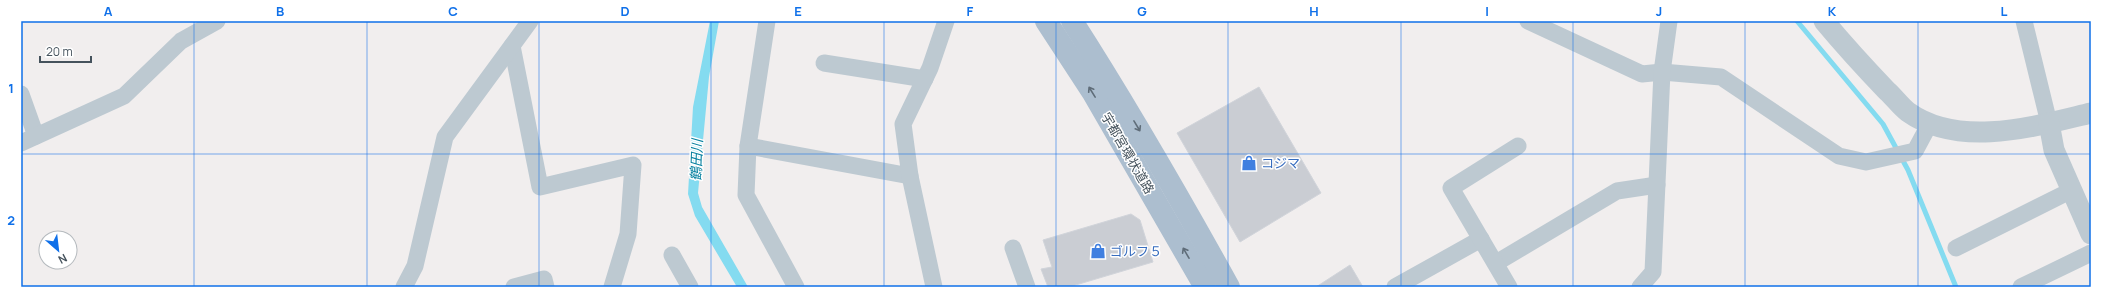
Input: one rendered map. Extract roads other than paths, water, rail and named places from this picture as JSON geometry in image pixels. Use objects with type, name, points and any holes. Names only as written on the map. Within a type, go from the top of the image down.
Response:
[{"type":"main road","name":"宇都宮環状道路","points":[[1046,21],[1093,93],[1205,287]]},
{"type":"main road","name":"宇都宮環状道路","points":[[1072,21],[1112,84],[1168,178],[1229,287]]},
{"type":"street","points":[[21,94],[28,139],[124,96],[181,41],[217,21]]},
{"type":"street","points":[[404,287],[415,266],[445,137],[530,21]]},
{"type":"street","points":[[767,21],[748,146],[746,195],[796,287]]},
{"type":"street","points":[[934,287],[910,176],[903,124],[925,79],[946,21]]},
{"type":"street","points":[[1528,21],[1642,74],[1662,72],[1721,77],[1838,156],[1866,162],[1915,151],[1930,123]]},
{"type":"street","points":[[1640,287],[1653,272],[1662,72],[1669,21]]},
{"type":"street","points":[[1824,21],[1858,60],[1908,112],[1930,123],[1952,130],[1986,133],[2028,128],[2091,113]]},
{"type":"street","points":[[2024,21],[2049,123],[2054,150],[2091,234]]},
{"type":"street","points":[[512,46],[540,187],[633,165],[628,234],[612,287]]},
{"type":"street","points":[[824,63],[925,79]]},
{"type":"street","points":[[748,146],[910,176]]},
{"type":"street","points":[[1509,287],[1452,188],[1518,146]]},
{"type":"street","points":[[1496,263],[1617,191],[1657,185]]},
{"type":"street","points":[[1956,248],[2072,190]]},
{"type":"street","points":[[1395,287],[1481,239]]},
{"type":"street","points":[[1013,248],[1027,287]]},
{"type":"street","points":[[2021,287],[2091,253]]},
{"type":"street","points":[[672,254],[690,287]]},
{"type":"street","points":[[514,287],[544,279],[546,287]]},
{"type":"water","name":"鶴田川","points":[[710,21],[719,21],[709,77],[698,193],[702,207],[748,287],[737,287],[695,216],[688,194],[693,107]]},
{"type":"waterway","points":[[1797,21],[1883,124],[1908,170],[1956,287]]},
{"type":"place","name":"コジマ","points":[[1249,163]]},
{"type":"place","name":"ゴルフ５","points":[[1098,251]]}]
